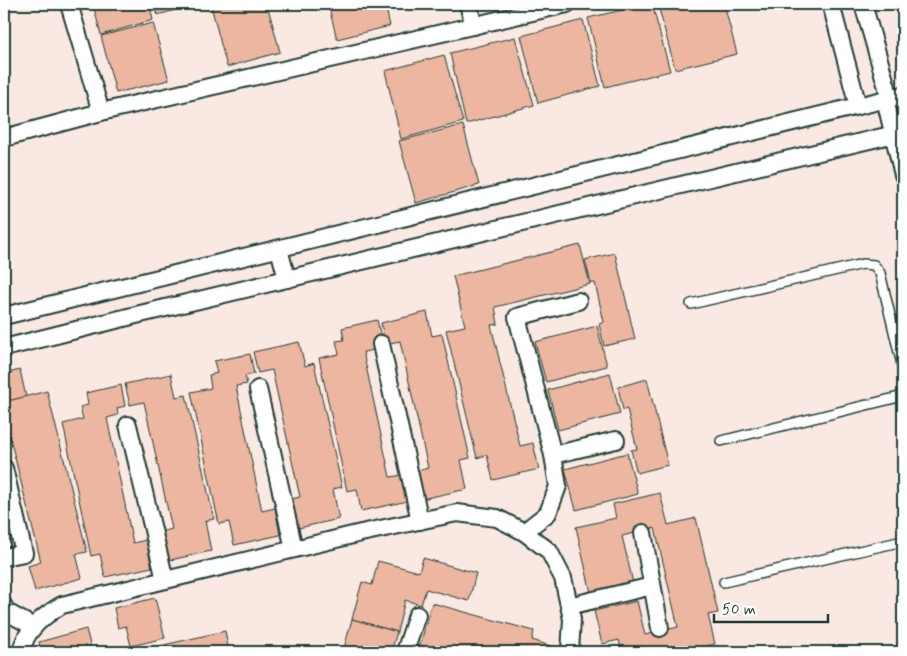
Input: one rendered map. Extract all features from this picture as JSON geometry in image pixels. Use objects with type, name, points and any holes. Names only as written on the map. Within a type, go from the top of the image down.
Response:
[{"type":"street","points":[[69,4],[101,112]]},
{"type":"street","points":[[468,4],[474,26]]},
{"type":"street","points":[[4,138],[101,112],[567,4]]},
{"type":"street","points":[[831,4],[858,106]]},
{"type":"street","points":[[864,4],[893,97],[903,175]]},
{"type":"street","points":[[4,316],[893,97]]},
{"type":"street","points":[[4,348],[898,133]]},
{"type":"street","points":[[279,248],[287,279]]},
{"type":"street","points":[[524,532],[548,513],[558,486],[553,455],[517,317],[578,301]]},
{"type":"street","points":[[381,344],[420,521]]},
{"type":"street","points":[[258,389],[294,549]]},
{"type":"street","points":[[128,425],[165,580]]},
{"type":"street","points":[[553,455],[616,440]]},
{"type":"street","points":[[4,468],[24,553],[4,557]]},
{"type":"street","points":[[21,652],[23,642],[42,617],[62,605],[294,549],[457,513],[497,518],[524,532],[549,551],[563,578],[572,619],[570,652]]},
{"type":"street","points":[[642,533],[660,628]]},
{"type":"street","points":[[569,606],[652,586]]},
{"type":"street","points":[[4,606],[5,611],[34,627]]},
{"type":"street","points":[[405,652],[417,615]]},
{"type":"lane","points":[[691,304],[863,264],[874,266],[880,273],[903,369]]},
{"type":"lane","points":[[720,441],[903,396]]},
{"type":"lane","points":[[724,582],[903,540]]},
{"type":"building","points":[[93,4],[149,4],[153,20],[101,35]]},
{"type":"building","points":[[154,4],[199,4],[157,15]]},
{"type":"building","points":[[220,4],[267,4],[280,52],[227,67],[211,6]]},
{"type":"building","points":[[328,4],[385,4],[390,26],[337,39]]},
{"type":"building","points":[[652,4],[670,71],[605,87],[588,18]]},
{"type":"building","points":[[724,4],[737,54],[675,69],[658,5]]},
{"type":"building","points":[[583,20],[600,86],[538,103],[521,36]]},
{"type":"building","points":[[153,23],[169,80],[116,93],[101,36]]},
{"type":"building","points":[[515,37],[534,105],[466,124],[450,53]]},
{"type":"building","points":[[444,55],[463,122],[401,139],[385,71]]},
{"type":"building","points":[[463,125],[479,185],[416,203],[399,141]]},
{"type":"building","points":[[580,245],[590,284],[495,307],[498,324],[491,325],[520,446],[533,443],[539,469],[493,480],[487,455],[477,458],[446,330],[465,326],[453,276]]},
{"type":"building","points":[[615,253],[635,339],[604,346],[599,324],[604,322],[595,283],[591,283],[585,260]]},
{"type":"building","points":[[427,312],[432,336],[442,334],[470,458],[461,460],[467,489],[422,499],[416,471],[428,468],[400,341],[385,344],[381,323]]},
{"type":"building","points":[[377,320],[382,341],[373,342],[375,350],[363,352],[390,477],[403,475],[408,501],[361,511],[357,489],[347,491],[319,358],[339,354],[336,341],[344,340],[342,328]]},
{"type":"building","points":[[597,326],[607,366],[546,382],[535,342]]},
{"type":"building","points":[[299,342],[305,366],[314,363],[342,487],[333,489],[339,519],[294,529],[288,500],[300,497],[272,370],[258,373],[253,352]]},
{"type":"building","points":[[250,354],[254,374],[245,376],[247,384],[236,386],[262,511],[275,508],[280,535],[234,545],[229,522],[219,524],[191,392],[211,388],[209,375],[217,373],[214,361]]},
{"type":"building","points":[[20,370],[26,397],[4,402],[4,374]]},
{"type":"building","points":[[610,373],[620,414],[558,430],[548,390]]},
{"type":"building","points":[[171,374],[176,397],[186,395],[214,519],[205,521],[211,551],[166,561],[160,532],[172,529],[144,402],[130,405],[125,384]]},
{"type":"building","points":[[647,379],[668,465],[637,473],[631,450],[637,449],[627,409],[623,410],[618,387]]},
{"type":"building","points":[[121,385],[125,406],[117,408],[118,415],[107,418],[133,543],[146,540],[152,567],[105,577],[100,554],[91,556],[63,424],[83,419],[80,407],[88,405],[86,393]]},
{"type":"building","points":[[47,391],[87,552],[76,554],[82,578],[35,591],[28,566],[41,562],[4,414],[4,402]]},
{"type":"building","points":[[627,453],[638,494],[576,510],[565,469]]},
{"type":"building","points":[[660,493],[668,525],[696,518],[718,613],[708,615],[715,644],[682,652],[622,652],[619,640],[602,644],[594,611],[637,601],[645,635],[678,627],[655,528],[622,536],[633,583],[591,593],[576,527],[616,518],[613,504]]},
{"type":"building","points":[[423,558],[476,573],[469,601],[426,589],[421,605],[405,600],[397,632],[352,619],[362,582],[372,585],[378,561],[419,572]]},
{"type":"building","points":[[155,598],[165,638],[131,646],[126,626],[118,628],[114,608]]},
{"type":"building","points":[[432,603],[534,631],[532,640],[557,648],[556,652],[447,652],[420,645]]},
{"type":"building","points":[[352,619],[397,632],[391,652],[343,652]]},
{"type":"building","points":[[86,629],[92,652],[41,652],[39,642]]},
{"type":"building","points":[[225,631],[229,652],[133,652]]}]
